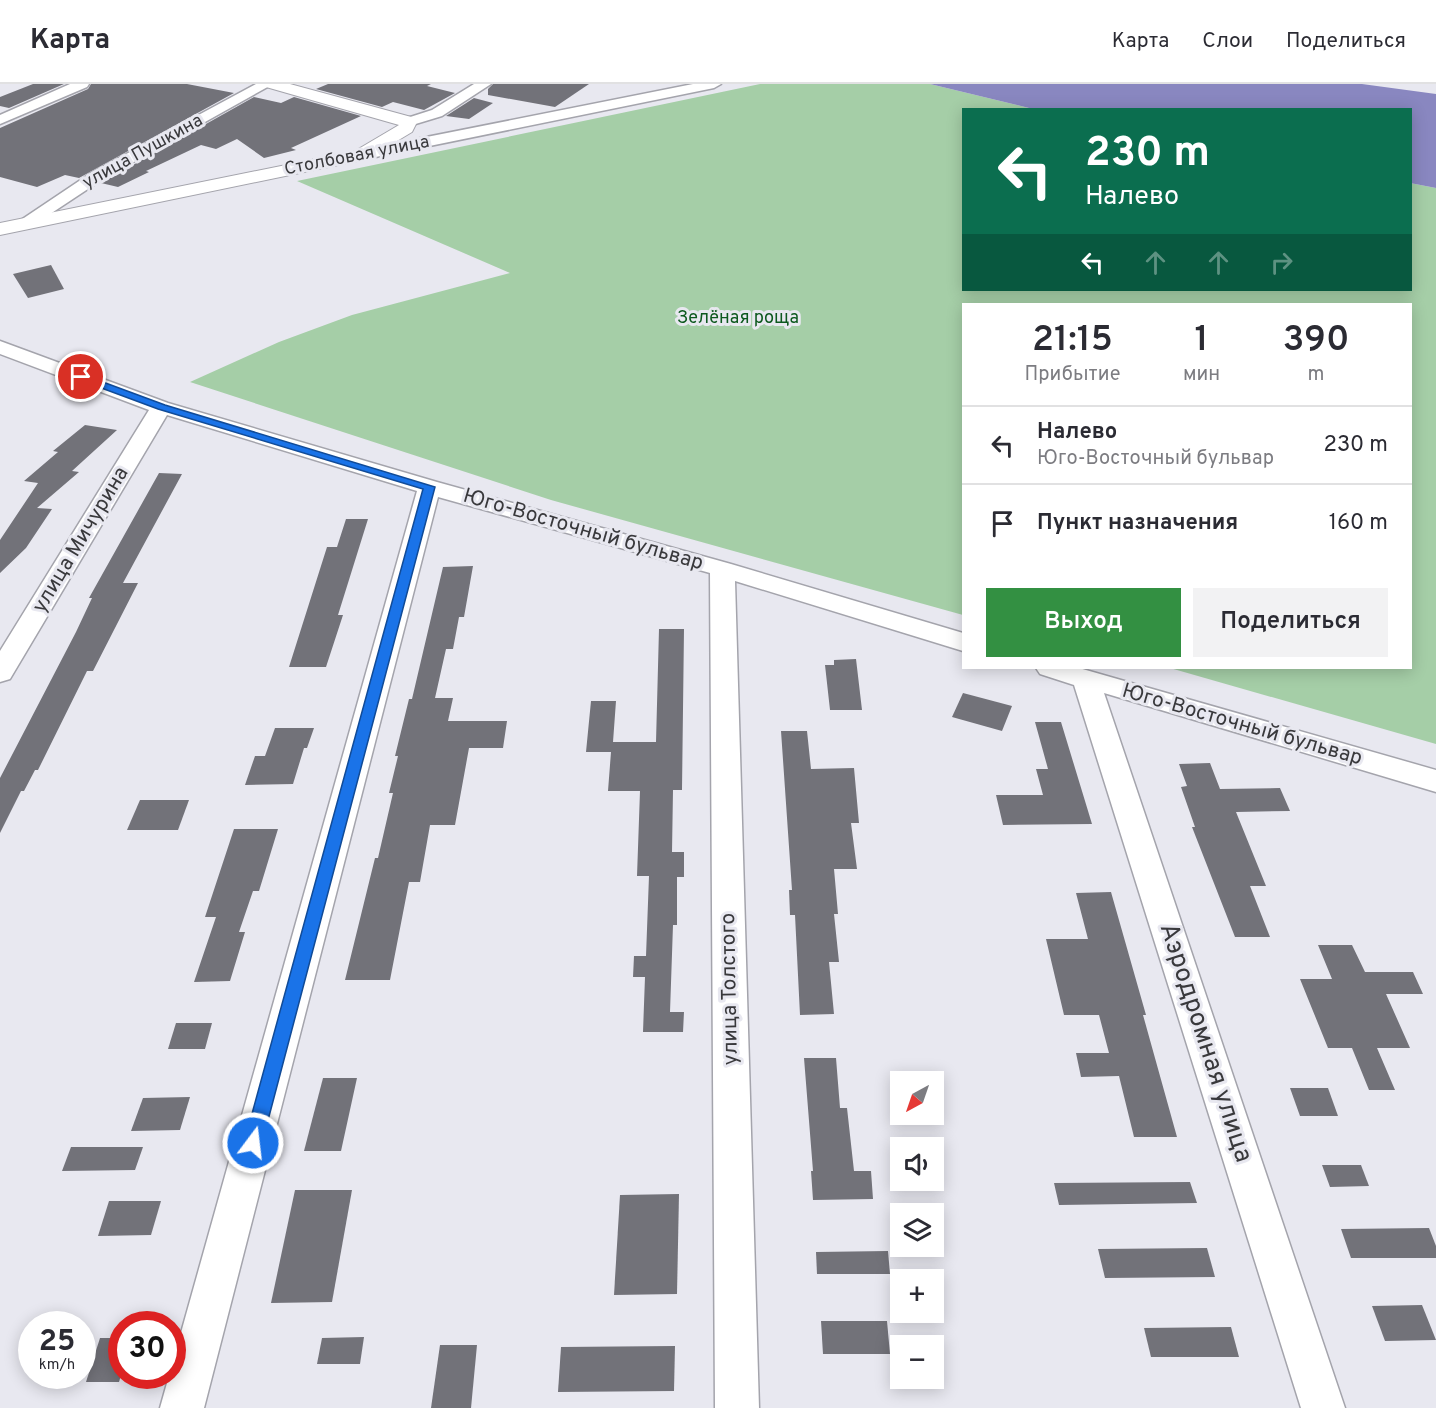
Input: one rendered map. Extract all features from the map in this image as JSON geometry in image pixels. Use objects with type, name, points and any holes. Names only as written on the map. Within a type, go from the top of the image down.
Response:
[{"type":"street","points":[[0,120],[82,84]]},
{"type":"street","name":"улица Пушкина","points":[[22,224],[96,177],[266,84]]},
{"type":"street","points":[[272,84],[410,122],[406,128],[362,155]]},
{"type":"street","name":"Столбовая улица","points":[[410,122],[437,113],[484,84]]},
{"type":"street","name":"Столбовая улица","points":[[0,229],[714,84]]},
{"type":"street","name":"Юго-Восточный бульвар","points":[[0,347],[161,407],[429,487],[722,569],[962,642]]},
{"type":"street","name":"улица Мичурина","points":[[0,673],[161,407]]},
{"type":"street","points":[[182,1408],[429,487]]},
{"type":"street","name":"улица Толстого","points":[[722,569],[737,1408]]},
{"type":"street","name":"Юго-Восточный бульвар","points":[[1052,669],[1436,781]]},
{"type":"street","name":"Аэродромная улица","points":[[1086,679],[1323,1408]]},
{"type":"green space","name":"Зелёная роща","points":[[760,84],[930,84],[1029,108],[962,108],[962,291],[1412,291],[1412,183],[1436,188],[1436,744],[1174,669],[1412,669],[1412,303],[962,303],[962,615],[551,500],[190,382],[279,342],[352,315],[510,273],[297,181]]},
{"type":"water","points":[[930,84],[1362,84],[1436,94],[1436,188],[1412,183],[1412,108],[1029,108]]},
{"type":"building","points":[[33,84],[64,84],[9,108],[0,106],[0,97]]},
{"type":"building","points":[[91,84],[187,84],[234,93],[79,178],[65,175],[37,187],[0,177],[0,128],[88,89]]},
{"type":"building","points":[[328,84],[431,84],[427,86],[455,93],[424,110],[393,102],[382,107],[316,89]]},
{"type":"building","points":[[493,84],[589,84],[555,107],[488,95],[488,89]]},
{"type":"building","points":[[254,97],[281,103],[294,97],[361,116],[291,148],[296,150],[264,158],[237,139],[216,149],[201,145],[118,187],[101,183]]},
{"type":"building","points":[[474,98],[493,103],[469,119],[446,116]]},
{"type":"building","points":[[51,265],[64,289],[28,298],[13,274]]},
{"type":"building","points":[[85,425],[117,430],[72,471],[79,472],[37,508],[52,509],[26,548],[0,573],[0,540],[38,483],[24,481],[58,452],[53,451]]},
{"type":"building","points":[[159,473],[182,474],[123,583],[138,583],[93,671],[87,671],[38,770],[35,770],[24,791],[21,791],[0,833],[0,778],[76,632],[92,598],[89,598]]},
{"type":"building","points":[[346,519],[368,519],[338,615],[343,615],[326,667],[289,667],[327,547],[337,547]]},
{"type":"building","points":[[473,566],[464,617],[459,617],[453,649],[446,649],[435,698],[453,698],[448,721],[507,721],[503,748],[469,748],[455,825],[430,825],[420,882],[409,882],[390,980],[345,980],[375,858],[378,858],[393,793],[389,793],[398,756],[395,756],[409,699],[412,699],[443,567]]},
{"type":"building","points":[[659,629],[684,629],[682,790],[673,790],[672,852],[684,852],[684,877],[677,877],[677,925],[673,925],[670,1012],[684,1012],[683,1032],[643,1032],[645,977],[633,977],[634,956],[646,956],[649,876],[637,876],[640,791],[608,791],[611,752],[586,752],[591,701],[616,701],[613,742],[656,742]]},
{"type":"building","points":[[856,659],[862,710],[830,710],[825,665],[834,665],[834,660]]},
{"type":"building","points":[[963,693],[1012,706],[1002,731],[952,717]]},
{"type":"building","points":[[1035,722],[1061,722],[1092,824],[1003,825],[996,795],[1043,795],[1036,769],[1048,769]]},
{"type":"building","points":[[275,728],[314,728],[307,748],[304,748],[293,784],[245,785],[255,756],[265,756]]},
{"type":"building","points":[[781,731],[807,731],[811,769],[854,768],[859,823],[851,823],[857,869],[834,869],[838,914],[834,914],[839,962],[829,962],[834,1014],[800,1015],[795,915],[790,915],[789,890],[792,890]]},
{"type":"building","points":[[1210,763],[1220,789],[1280,788],[1290,811],[1236,812],[1266,886],[1250,886],[1270,937],[1235,937],[1192,827],[1195,827],[1181,787],[1187,786],[1179,764]]},
{"type":"building","points":[[140,800],[189,800],[178,830],[127,830]]},
{"type":"building","points":[[234,829],[278,829],[259,891],[253,891],[239,932],[245,932],[230,981],[194,982],[216,917],[205,917]]},
{"type":"building","points":[[1111,892],[1146,1015],[1143,1015],[1177,1137],[1134,1137],[1119,1076],[1081,1077],[1076,1053],[1109,1053],[1099,1015],[1064,1015],[1046,939],[1088,939],[1076,893]]},
{"type":"building","points":[[1318,945],[1352,945],[1365,972],[1413,972],[1423,994],[1386,994],[1410,1048],[1377,1048],[1395,1090],[1369,1090],[1352,1048],[1328,1048],[1300,979],[1332,979]]},
{"type":"building","points":[[176,1023],[212,1023],[205,1049],[168,1049]]},
{"type":"building","points":[[804,1058],[836,1058],[840,1108],[847,1108],[854,1171],[871,1171],[873,1199],[813,1200],[811,1171],[813,1171]]},
{"type":"building","points":[[323,1078],[357,1078],[341,1151],[304,1151]]},
{"type":"building","points":[[1290,1088],[1328,1088],[1338,1116],[1300,1116]]},
{"type":"building","points":[[190,1097],[180,1130],[131,1131],[143,1098]]},
{"type":"building","points":[[71,1147],[143,1147],[135,1170],[62,1171]]},
{"type":"building","points":[[1322,1165],[1361,1165],[1369,1186],[1330,1187]]},
{"type":"building","points":[[1190,1182],[1197,1203],[1059,1205],[1054,1183]]},
{"type":"building","points":[[295,1190],[352,1190],[332,1302],[271,1303]]},
{"type":"building","points":[[679,1194],[677,1294],[614,1295],[620,1195]]},
{"type":"building","points":[[109,1201],[161,1201],[151,1235],[98,1236]]},
{"type":"building","points":[[1429,1228],[1436,1246],[1436,1258],[1351,1258],[1341,1229]]},
{"type":"building","points":[[1207,1248],[1215,1277],[1105,1278],[1098,1249]]},
{"type":"building","points":[[888,1251],[890,1274],[817,1274],[816,1252]]},
{"type":"building","points":[[1422,1305],[1436,1340],[1385,1341],[1372,1306]]},
{"type":"building","points":[[821,1321],[887,1321],[890,1354],[823,1354]]},
{"type":"building","points":[[1231,1327],[1239,1357],[1151,1357],[1144,1328]]},
{"type":"building","points":[[364,1337],[360,1364],[317,1364],[322,1338]]},
{"type":"building","points":[[100,1338],[108,1338],[108,1382],[96,1382],[96,1351]]},
{"type":"building","points":[[440,1345],[477,1345],[471,1408],[431,1408]]},
{"type":"building","points":[[675,1346],[674,1391],[558,1392],[561,1347]]},
{"type":"route","points":[[81,377],[161,407],[429,487],[253,1143]]}]
